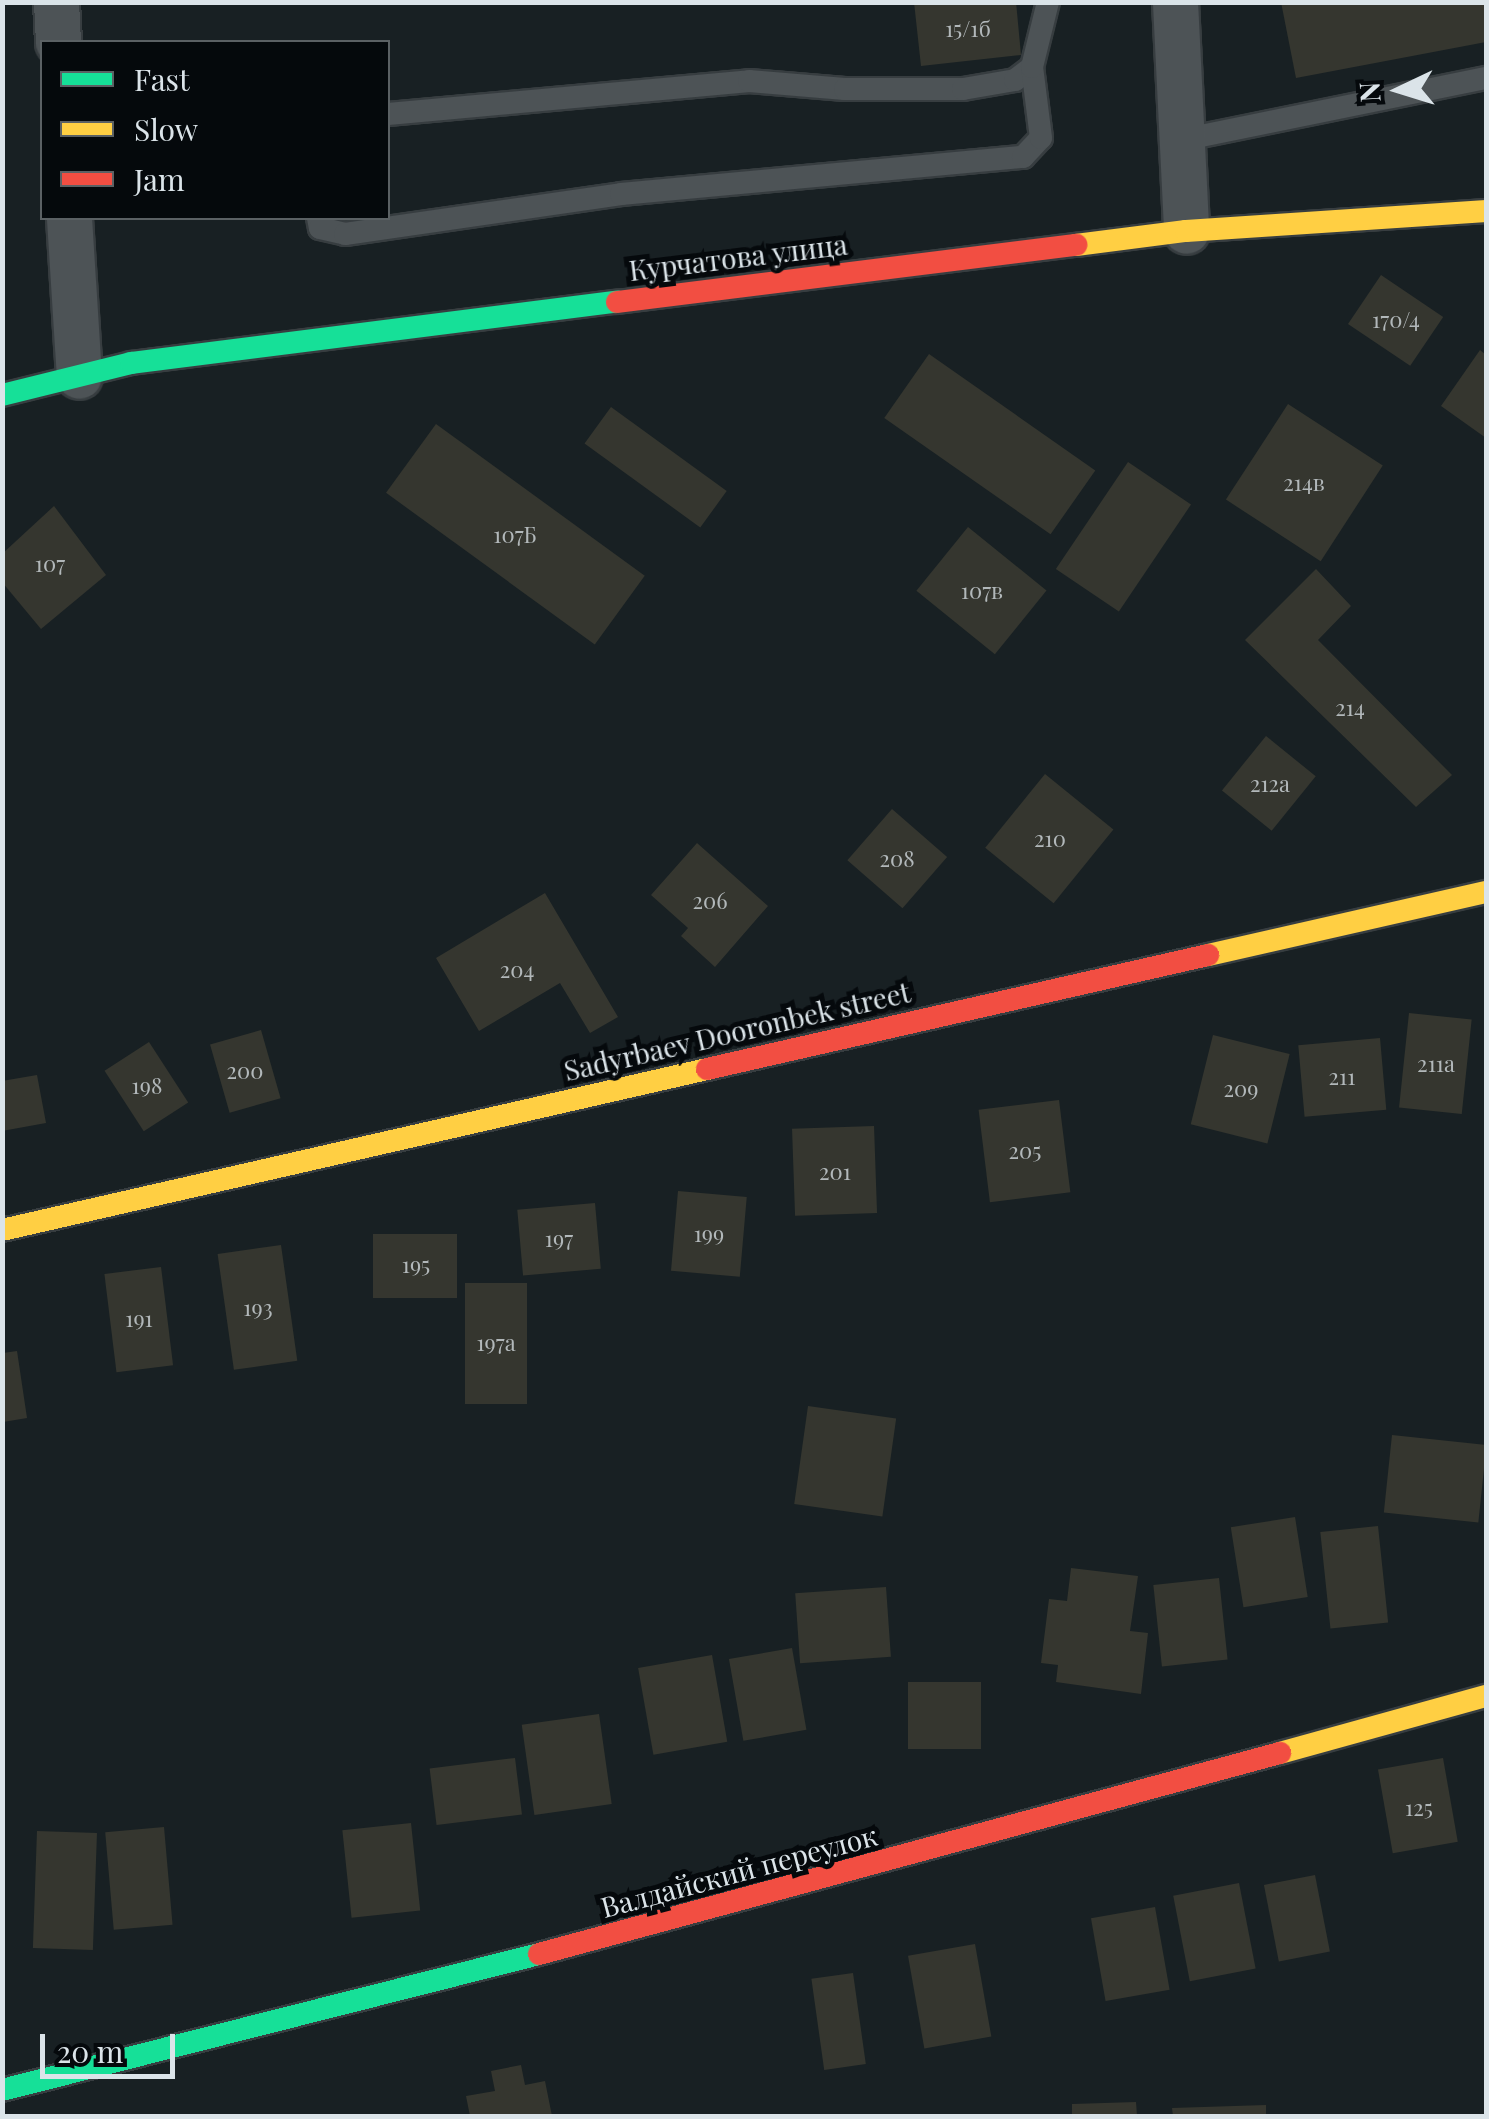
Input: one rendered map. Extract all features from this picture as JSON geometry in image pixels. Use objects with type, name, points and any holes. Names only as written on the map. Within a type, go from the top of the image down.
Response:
[{"type":"street","points":[[56,2],[58,40]]},
{"type":"street","points":[[1175,2],[1186,231]]},
{"type":"street","name":"Курчатова улица","points":[[2,395],[131,363],[1186,231],[1486,211]]},
{"type":"street","points":[[69,220],[79,376]]},
{"type":"street","name":"Sadyrbaev Dooronbek street","points":[[2,1230],[1486,892]]},
{"type":"street","name":"Валдайский переулок","points":[[2,2090],[703,1912],[1486,1696]]},
{"type":"lane","points":[[318,220],[320,228],[345,234],[621,194],[1022,157],[1042,138],[1032,67],[1048,2]]},
{"type":"lane","points":[[390,114],[749,81],[845,89],[962,89],[1015,80],[1032,67]]},
{"type":"lane","points":[[1182,140],[1486,78]]},
{"type":"building","points":[[914,2],[1016,2],[1021,55],[921,66]]},
{"type":"building","points":[[1281,2],[1486,2],[1486,42],[1296,78]]},
{"type":"building","points":[[1381,275],[1443,317],[1410,366],[1348,324]]},
{"type":"building","points":[[1480,350],[1486,355],[1486,438],[1441,406]]},
{"type":"building","points":[[929,354],[1095,470],[1051,534],[884,418]]},
{"type":"building","points":[[1288,404],[1383,466],[1321,561],[1226,500]]},
{"type":"building","points":[[611,407],[727,491],[700,527],[585,443]]},
{"type":"building","points":[[436,424],[645,576],[595,644],[386,493]]},
{"type":"building","points":[[1128,462],[1191,504],[1119,611],[1056,569]]},
{"type":"building","points":[[54,506],[106,575],[41,629],[2,582],[2,554]]},
{"type":"building","points":[[968,527],[1046,591],[995,654],[916,591]]},
{"type":"building","points":[[1316,569],[1351,606],[1318,640],[1452,775],[1416,807],[1245,640]]},
{"type":"building","points":[[1266,736],[1316,776],[1272,831],[1222,790]]},
{"type":"building","points":[[1045,774],[1113,829],[1054,903],[985,848]]},
{"type":"building","points":[[892,809],[947,857],[902,908],[847,860]]},
{"type":"building","points":[[697,843],[768,906],[715,967],[681,936],[688,928],[651,895]]},
{"type":"building","points":[[545,893],[618,1017],[590,1033],[560,983],[479,1031],[436,958]]},
{"type":"building","points":[[1409,1013],[1472,1020],[1462,1114],[1399,1107]]},
{"type":"building","points":[[261,1030],[281,1098],[230,1113],[210,1045]]},
{"type":"building","points":[[1213,1035],[1290,1054],[1267,1143],[1191,1124]]},
{"type":"building","points":[[1380,1038],[1386,1110],[1305,1117],[1298,1045]]},
{"type":"building","points":[[149,1042],[188,1102],[144,1131],[105,1071]]},
{"type":"building","points":[[37,1075],[46,1123],[2,1131],[2,1081]]},
{"type":"building","points":[[1059,1100],[1070,1192],[990,1202],[979,1110]]},
{"type":"building","points":[[874,1126],[877,1213],[795,1216],[792,1129]]},
{"type":"building","points":[[678,1191],[747,1197],[740,1277],[671,1271]]},
{"type":"building","points":[[595,1203],[601,1269],[523,1276],[517,1210]]},
{"type":"building","points":[[373,1234],[457,1234],[457,1298],[373,1298]]},
{"type":"building","points":[[281,1245],[297,1361],[234,1370],[218,1254]]},
{"type":"building","points":[[161,1267],[173,1365],[116,1372],[104,1274]]},
{"type":"building","points":[[465,1283],[527,1283],[527,1404],[465,1404]]},
{"type":"building","points":[[17,1351],[27,1418],[3,1422],[3,1353]]},
{"type":"building","points":[[808,1406],[896,1418],[882,1516],[794,1504]]},
{"type":"building","points":[[1392,1435],[1486,1445],[1478,1523],[1384,1513]]},
{"type":"building","points":[[1295,1517],[1308,1597],[1243,1607],[1231,1527]]},
{"type":"building","points":[[1378,1526],[1388,1622],[1330,1629],[1320,1532]]},
{"type":"building","points":[[1071,1568],[1138,1576],[1130,1631],[1148,1633],[1141,1694],[1056,1682],[1058,1665],[1041,1663],[1049,1599],[1067,1601]]},
{"type":"building","points":[[1219,1578],[1228,1660],[1162,1666],[1153,1585]]},
{"type":"building","points":[[886,1587],[891,1657],[800,1663],[795,1593]]},
{"type":"building","points":[[792,1648],[806,1730],[743,1741],[729,1659]]},
{"type":"building","points":[[712,1655],[727,1742],[653,1755],[638,1668]]},
{"type":"building","points":[[908,1682],[981,1682],[981,1749],[908,1749]]},
{"type":"building","points":[[599,1714],[612,1804],[534,1815],[522,1725]]},
{"type":"building","points":[[515,1758],[522,1815],[437,1825],[430,1768]]},
{"type":"building","points":[[1443,1758],[1458,1842],[1393,1853],[1378,1769]]},
{"type":"building","points":[[411,1823],[420,1911],[352,1918],[342,1830]]},
{"type":"building","points":[[164,1827],[173,1925],[114,1930],[105,1832]]},
{"type":"building","points":[[37,1831],[97,1833],[93,1950],[33,1948]]},
{"type":"building","points":[[1315,1875],[1330,1952],[1279,1961],[1264,1885]]},
{"type":"building","points":[[1239,1883],[1256,1968],[1190,1981],[1173,1896]]},
{"type":"building","points":[[1155,1907],[1170,1990],[1106,2001],[1091,1918]]},
{"type":"building","points":[[975,1944],[991,2037],[924,2048],[908,1956]]},
{"type":"building","points":[[853,1973],[866,2064],[824,2070],[811,1979]]},
{"type":"building","points":[[521,2065],[525,2085],[545,2081],[552,2116],[470,2116],[466,2096],[495,2091],[491,2071]]},
{"type":"building","points":[[1136,2102],[1137,2116],[1072,2116],[1072,2104]]},
{"type":"building","points":[[1266,2105],[1266,2116],[1173,2116],[1172,2108]]},
{"type":"traffic: fast","points":[[2,395],[131,363],[617,302]]},
{"type":"traffic: fast","points":[[2,2090],[539,1954]]},
{"type":"traffic: slow","points":[[1076,245],[1186,231],[1486,211]]},
{"type":"traffic: slow","points":[[1208,955],[1486,892]]},
{"type":"traffic: slow","points":[[2,1230],[707,1069]]},
{"type":"traffic: slow","points":[[1280,1753],[1486,1696]]},
{"type":"traffic: jam","points":[[617,302],[1076,245]]},
{"type":"traffic: jam","points":[[707,1069],[1208,955]]},
{"type":"traffic: jam","points":[[539,1954],[1280,1753]]}]
